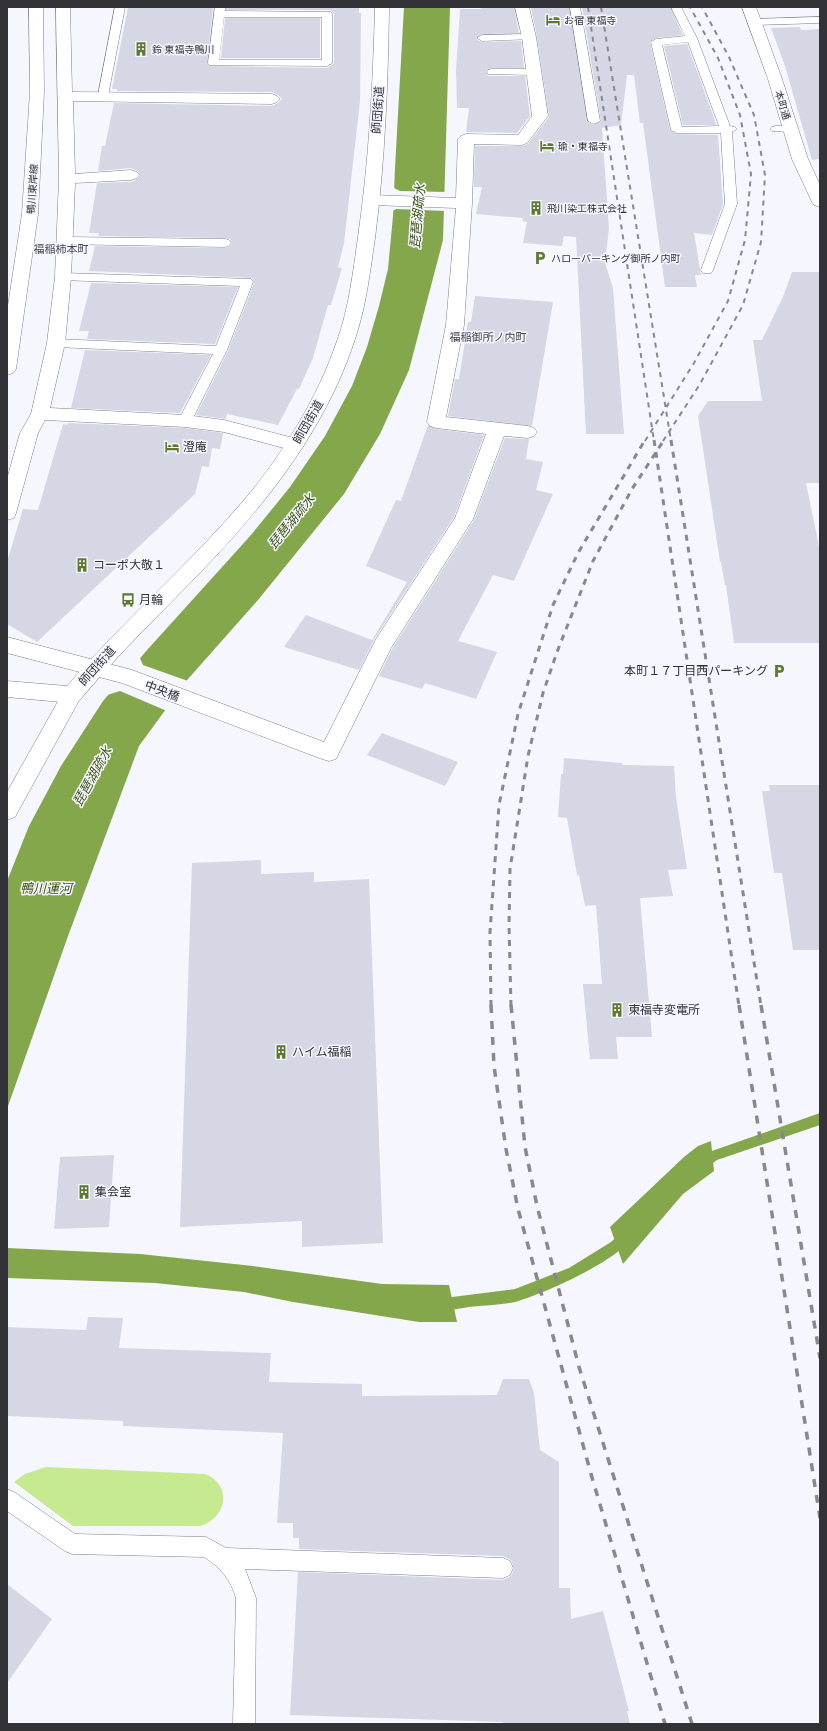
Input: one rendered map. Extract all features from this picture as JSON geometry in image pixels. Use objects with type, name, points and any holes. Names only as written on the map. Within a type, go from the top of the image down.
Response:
[{"type":"street","name":"鴨川東岸線","points":[[7,369],[30,214],[35,152],[37,92],[36,7]]},
{"type":"street","points":[[7,513],[29,433],[40,414],[56,343],[63,277],[67,179],[63,7]]},
{"type":"street","name":"師団街道","points":[[7,688],[72,695],[94,667],[204,558],[251,503],[295,445],[323,395],[346,340],[378,200],[382,7]]},
{"type":"street","points":[[522,7],[530,37],[540,116],[522,140],[466,139],[459,203],[455,325],[436,422],[528,432]]},
{"type":"street","name":"本町通","points":[[749,7],[756,22],[775,78],[783,129],[820,202]]},
{"type":"street","points":[[66,96],[272,99]]},
{"type":"street","points":[[67,179],[131,175]]},
{"type":"street","points":[[378,200],[459,203]]},
{"type":"street","points":[[40,414],[185,421],[224,426],[295,445]]},
{"type":"street","name":"中央橋","points":[[7,644],[125,676],[329,753],[383,644],[464,519],[497,429]]},
{"type":"street","points":[[7,811],[72,695]]},
{"type":"lane","points":[[103,96],[120,7]]},
{"type":"lane","points":[[575,7],[594,120]]},
{"type":"lane","points":[[676,7],[692,38],[728,129],[731,204],[707,270]]},
{"type":"lane","points":[[219,10],[327,14],[326,63],[213,63],[219,10]]},
{"type":"lane","points":[[756,22],[820,20]]},
{"type":"lane","points":[[482,38],[530,37]]},
{"type":"lane","points":[[692,38],[656,42],[677,130],[728,129]]},
{"type":"lane","points":[[492,72],[534,72]]},
{"type":"lane","points":[[65,241],[225,242]]},
{"type":"lane","points":[[63,277],[247,282],[221,350],[185,421]]},
{"type":"lane","points":[[56,343],[221,350]]},
{"type":"lane","points":[[7,1499],[72,1544],[206,1547],[225,1558],[239,1577],[244,1587],[246,1598],[244,1724]]},
{"type":"lane","points":[[225,1558],[503,1568]]},
{"type":"shaded area","points":[[46,1467],[205,1474],[214,1479],[220,1486],[223,1493],[223,1501],[221,1509],[216,1516],[209,1522],[200,1526],[73,1526],[14,1482],[25,1474]]},
{"type":"water","name":"鴨川運河","points":[[404,7],[450,7],[443,240],[409,370],[380,434],[344,494],[258,600],[188,679],[139,746],[68,936],[7,1109],[7,881],[29,826],[61,766],[103,701],[251,535],[290,487],[325,436],[352,386],[367,347],[388,269],[393,216]]},
{"type":"water","points":[[711,1141],[714,1171],[683,1194],[623,1264],[610,1227],[684,1157],[698,1146]]},
{"type":"water","points":[[7,1248],[140,1254],[253,1266],[382,1284],[449,1285],[457,1322],[419,1322],[293,1302],[244,1292],[155,1283],[7,1278]]},
{"type":"pier","points":[[392,187],[400,191],[446,192],[446,211],[396,209],[391,212]]},
{"type":"pier","points":[[139,656],[143,665],[188,681],[167,711],[120,691],[107,695]]},
{"type":"building","points":[[128,7],[213,7],[207,63],[209,66],[327,68],[334,63],[334,14],[331,10],[226,10],[226,7],[359,7],[359,13],[361,13],[360,101],[344,243],[338,267],[342,268],[331,305],[328,305],[313,358],[299,389],[297,389],[278,425],[227,414],[226,419],[196,415],[228,351],[254,283],[252,278],[89,271],[95,246],[225,248],[232,244],[230,239],[225,238],[98,236],[99,233],[89,233],[97,183],[131,182],[140,176],[138,171],[131,168],[98,171],[102,146],[105,146],[114,103],[272,106],[282,99],[272,92],[117,91],[117,89],[112,89]]},
{"type":"building","points":[[480,7],[514,7],[519,33],[482,34],[476,39],[482,42],[521,41],[524,68],[492,68],[486,71],[488,76],[525,76],[530,116],[517,133],[466,132],[469,108],[457,108],[456,70],[460,9],[481,9]]},
{"type":"building","points":[[531,7],[569,7],[587,121],[593,125],[601,121],[582,7],[670,7],[683,35],[656,38],[650,42],[670,130],[677,134],[718,135],[723,204],[712,235],[694,233],[701,275],[695,275],[697,287],[665,287],[643,123],[640,123],[634,75],[627,75],[621,125],[602,128],[609,229],[605,263],[613,288],[624,434],[586,434],[576,237],[564,236],[562,246],[523,243],[527,222],[522,221],[523,218],[476,214],[482,187],[474,187],[475,146],[523,146],[528,144],[549,117]]},
{"type":"building","points":[[225,18],[320,18],[320,58],[221,58]]},
{"type":"building","points":[[800,27],[801,30],[820,29],[820,159],[812,160],[785,66],[771,28]]},
{"type":"building","points":[[687,44],[716,125],[683,125],[664,46]]},
{"type":"building","points":[[792,272],[820,272],[820,483],[806,483],[820,551],[820,643],[734,643],[698,416],[708,401],[762,401],[753,340],[762,340],[783,297]]},
{"type":"building","points":[[91,283],[238,287],[215,344],[87,339],[89,331],[79,331]]},
{"type":"building","points":[[475,296],[553,302],[532,426],[448,416],[455,379],[459,379],[468,322],[471,322]]},
{"type":"building","points":[[85,350],[211,355],[180,413],[71,408]]},
{"type":"building","points":[[68,423],[185,428],[223,433],[220,449],[212,448],[209,467],[202,466],[195,494],[37,642],[7,624],[7,562],[23,509],[38,510],[63,424],[67,425]]},
{"type":"building","points":[[428,425],[436,429],[484,435],[454,517],[375,638],[359,670],[284,647],[306,615],[372,640],[407,582],[366,566],[396,500],[401,501]]},
{"type":"building","points":[[505,438],[529,439],[526,459],[543,462],[536,490],[553,494],[514,581],[493,575],[458,641],[497,652],[476,699],[425,683],[422,689],[379,676],[392,649],[474,520]]},
{"type":"building","points":[[382,733],[458,762],[445,786],[367,755]]},
{"type":"building","points":[[564,758],[622,763],[622,765],[674,766],[676,798],[687,869],[668,870],[673,896],[640,898],[652,1037],[616,1037],[618,1059],[590,1059],[583,984],[602,984],[596,905],[585,906],[579,875],[577,875],[567,818],[558,817],[561,774],[563,774]]},
{"type":"building","points":[[769,785],[820,785],[820,950],[793,950],[782,873],[774,873],[762,791],[770,791]]},
{"type":"building","name":"ハイム福稲","points":[[261,860],[261,874],[314,872],[314,882],[369,879],[383,1243],[302,1247],[302,1221],[180,1227],[192,863]]},
{"type":"building","name":"集会室","points":[[114,1155],[109,1227],[54,1229],[60,1157]]},
{"type":"building","points":[[88,1317],[123,1318],[119,1348],[271,1353],[269,1382],[362,1384],[362,1396],[497,1395],[503,1379],[529,1379],[534,1393],[540,1450],[559,1462],[559,1588],[570,1588],[571,1619],[603,1611],[629,1711],[627,1711],[630,1724],[503,1724],[503,1722],[290,1715],[298,1572],[503,1580],[511,1576],[514,1569],[511,1560],[503,1556],[299,1549],[299,1538],[293,1538],[293,1523],[277,1523],[283,1433],[123,1426],[123,1421],[7,1416],[7,1327],[86,1330]]},
{"type":"building","points":[[7,1584],[52,1619],[7,1683]]},
{"type":"waterway","points":[[702,1165],[713,1156],[820,1119]]},
{"type":"waterway","points":[[437,1303],[452,1303],[515,1295],[573,1273],[616,1246],[627,1235]]},
{"type":"railway","points":[[588,7],[652,429]]},
{"type":"railway","points":[[601,7],[666,408]]},
{"type":"railway","points":[[666,408],[694,363],[728,301],[745,240],[751,174],[740,115],[718,58],[690,7]]},
{"type":"railway","points":[[669,431],[700,384],[743,305],[761,242],[765,175],[754,115],[729,57],[702,7]]},
{"type":"railway","points":[[652,429],[666,408]]},
{"type":"railway","points":[[666,408],[669,431]]},
{"type":"railway","points":[[645,441],[652,429]]},
{"type":"railway","points":[[652,429],[654,441]]},
{"type":"railway","points":[[663,441],[669,431]]},
{"type":"railway","points":[[669,431],[671,441]]},
{"type":"railway","points":[[491,1006],[490,932],[499,805],[518,714],[553,605],[578,553],[645,440]]},
{"type":"railway","points":[[654,440],[656,452]]},
{"type":"railway","points":[[656,452],[664,440]]},
{"type":"railway","points":[[671,440],[761,1006]]},
{"type":"railway","points":[[511,1006],[509,925],[510,869],[528,756],[543,693],[557,652],[593,561],[632,489],[656,452]]},
{"type":"railway","points":[[656,452],[739,1006]]},
{"type":"railway","points":[[491,1005],[494,1066],[506,1149],[518,1209],[591,1474],[665,1724]]},
{"type":"railway","points":[[511,1005],[525,1147],[537,1206],[579,1367],[692,1724]]},
{"type":"railway","points":[[739,1005],[820,1518]]},
{"type":"railway","points":[[761,1005],[820,1358]]},
{"type":"place","name":"お宿 東福寺","points":[[553,20]]},
{"type":"place","name":"鈴 東福寺鴨川","points":[[141,49]]},
{"type":"place","name":"瑜・東福寺","points":[[547,146]]},
{"type":"place","name":"飛川染工株式会社","points":[[536,208]]},
{"type":"place","name":"ハローパーキング御所ノ内町","points":[[540,258]]},
{"type":"place","name":"澄庵","points":[[172,447]]},
{"type":"place","name":"コーポ大敬１","points":[[82,565]]},
{"type":"place","name":"月輪","points":[[128,600]]},
{"type":"place","name":"本町１７丁目西パーキング","points":[[779,671]]},
{"type":"place","name":"東福寺変電所","points":[[617,1010]]},
{"type":"place","name":"ハイム福稲","points":[[281,1052]]},
{"type":"place","name":"集会室","points":[[84,1192]]},
{"type":"district","name":"福稲柿本町","points":[[61,249]]},
{"type":"district","name":"福稲御所ノ内町","points":[[488,337]]},
{"type":"water label","name":"琵琶湖疏水","points":[[417,216]]},
{"type":"water label","name":"琵琶湖疏水","points":[[291,521]]},
{"type":"water label","name":"琵琶湖疏水","points":[[92,776]]}]
